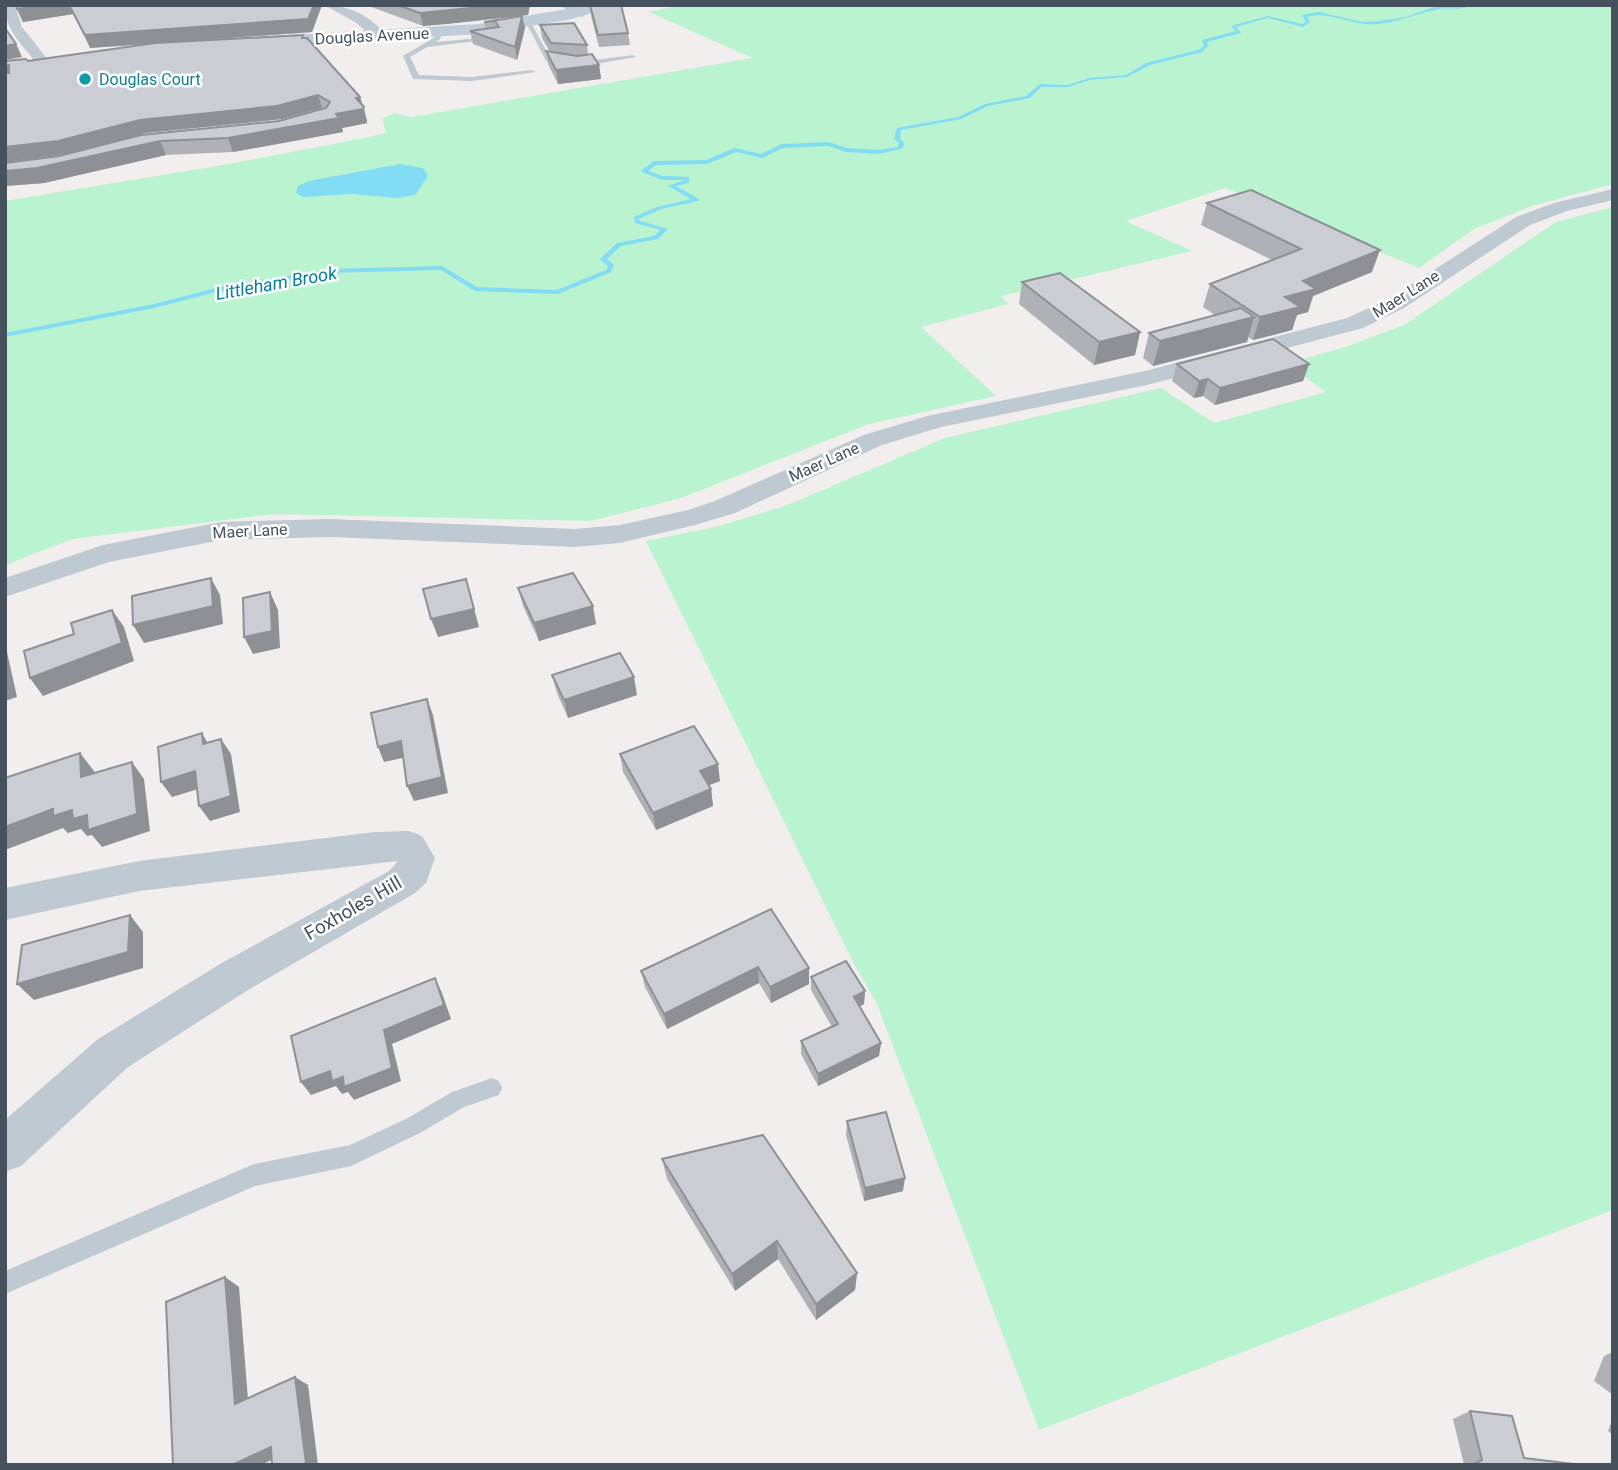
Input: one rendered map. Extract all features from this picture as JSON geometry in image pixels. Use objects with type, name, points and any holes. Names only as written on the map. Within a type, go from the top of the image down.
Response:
[{"type":"street","points":[[8,5],[7,11],[17,28],[49,60]]},
{"type":"street","points":[[330,5],[360,19],[380,36]]},
{"type":"street","points":[[564,5],[582,13]]},
{"type":"street","name":"Douglas Avenue","points":[[231,44],[440,32],[528,23],[611,5]]},
{"type":"street","points":[[18,65],[49,60]]},
{"type":"street","name":"Maer Lane","points":[[5,587],[103,554],[221,531],[343,528],[575,538],[604,537],[656,527],[725,507],[894,432],[1147,378],[1355,323],[1382,310],[1520,223],[1567,204],[1613,194]]},
{"type":"street","name":"Foxholes Hill","points":[[5,904],[69,888],[160,873],[375,847],[410,846],[417,858],[413,872],[402,882],[246,970],[113,1053],[5,1150]]},
{"type":"lane","points":[[528,23],[548,60],[554,62],[575,65],[633,57]]},
{"type":"lane","points":[[440,32],[438,38],[406,56],[416,77],[472,79],[532,72]]},
{"type":"lane","points":[[424,46],[495,38]]},
{"type":"lane","points":[[5,1283],[254,1175],[351,1155],[413,1126],[459,1099],[492,1088]]},
{"type":"green space","points":[[682,5],[1613,5],[1613,184],[1532,206],[1474,229],[1419,268],[1225,188],[1126,221],[1192,251],[1001,296],[1008,304],[921,327],[996,396],[869,424],[681,498],[591,521],[274,514],[72,539],[5,565],[5,201],[229,164],[364,138],[386,133],[382,119],[394,113],[412,117],[752,58],[649,12]]},
{"type":"green space","points":[[1613,207],[1613,1210],[1039,1430],[877,1004],[853,962],[646,541],[719,526],[785,506],[945,438],[1161,388],[1214,423],[1326,392],[1287,364],[1348,346],[1404,325],[1556,222]]},
{"type":"water","points":[[400,164],[423,168],[428,176],[415,195],[397,198],[351,194],[303,197],[296,193],[298,186],[309,181]]},
{"type":"building","points":[[16,5],[45,5],[17,9]]},
{"type":"building","points":[[69,5],[314,5],[308,19],[85,35]]},
{"type":"building","points":[[397,5],[501,5],[420,13]]},
{"type":"building","points":[[590,5],[621,5],[628,33],[598,35]]},
{"type":"building","points":[[522,16],[515,47],[470,31],[499,27],[495,21],[484,22]]},
{"type":"building","points":[[574,23],[587,45],[551,43],[540,25]]},
{"type":"building","points":[[5,28],[16,44],[5,46]]},
{"type":"building","points":[[303,35],[302,38],[307,38],[360,97],[356,98],[363,109],[336,114],[339,118],[228,138],[160,141],[37,168],[5,171],[5,163],[59,156],[141,135],[279,121],[326,108],[330,102],[318,95],[277,106],[140,120],[58,141],[5,147],[5,73],[9,73],[9,65],[5,66],[5,61],[28,61],[155,43]]},
{"type":"building","points":[[546,51],[577,56],[592,54],[599,65],[556,70]]},
{"type":"building","points":[[1251,190],[1380,250],[1303,281],[1316,289],[1285,297],[1300,307],[1260,317],[1210,284],[1301,249],[1207,203]]},
{"type":"building","points":[[1060,273],[1140,332],[1099,342],[1022,282]]},
{"type":"building","points":[[1241,308],[1254,317],[1160,341],[1149,333]]},
{"type":"building","points":[[1273,339],[1309,364],[1220,388],[1208,379],[1199,381],[1177,364]]},
{"type":"building","points":[[573,573],[593,606],[534,623],[518,588]]},
{"type":"building","points":[[211,578],[213,606],[133,625],[132,596]]},
{"type":"building","points":[[466,579],[474,609],[431,619],[423,589]]},
{"type":"building","points":[[270,592],[272,631],[244,637],[243,598]]},
{"type":"building","points":[[112,610],[122,643],[30,678],[24,651],[74,634],[71,623]]},
{"type":"building","points":[[620,653],[634,677],[564,700],[552,675]]},
{"type":"building","points":[[427,699],[442,777],[407,786],[401,741],[378,747],[371,713]]},
{"type":"building","points":[[694,726],[718,764],[700,771],[711,789],[653,813],[620,754]]},
{"type":"building","points":[[202,733],[203,744],[221,739],[231,796],[199,806],[195,771],[161,782],[158,747]]},
{"type":"building","points":[[80,753],[81,777],[132,762],[137,814],[88,830],[87,815],[73,819],[72,810],[53,816],[53,809],[5,827],[5,778]]},
{"type":"building","points":[[771,909],[809,968],[770,987],[758,967],[664,1014],[641,971]]},
{"type":"building","points":[[130,915],[128,952],[17,984],[22,945]]},
{"type":"building","points":[[846,961],[865,991],[854,997],[881,1043],[818,1074],[801,1041],[838,1024],[811,977]]},
{"type":"building","points":[[435,978],[444,1005],[384,1030],[392,1068],[344,1087],[343,1077],[332,1081],[330,1071],[301,1082],[291,1036]]},
{"type":"building","points":[[886,1112],[905,1178],[865,1188],[847,1121]]},
{"type":"building","points":[[763,1135],[857,1273],[816,1304],[777,1241],[732,1274],[662,1159]]},
{"type":"building","points":[[225,1277],[235,1404],[295,1377],[306,1463],[302,1465],[272,1465],[271,1447],[232,1465],[173,1465],[166,1302]]},
{"type":"building","points":[[1470,1411],[1512,1416],[1524,1458],[1582,1465],[1472,1465],[1482,1460]]},
{"type":"waterway","name":"Littleham Brook","points":[[5,335],[154,306],[220,289],[328,271],[442,268],[475,289],[558,292],[609,271],[611,265],[603,259],[619,244],[656,238],[665,229],[637,222],[636,218],[659,208],[697,200],[671,186],[687,182],[687,178],[662,178],[644,171],[654,163],[707,162],[735,150],[762,156],[782,146],[828,144],[846,150],[879,152],[899,148],[902,144],[897,138],[899,129],[959,118],[987,105],[1028,97],[1040,85],[1068,86],[1089,79],[1127,76],[1148,64],[1200,51],[1206,46],[1204,41],[1239,32],[1233,27],[1268,17],[1303,26],[1308,22],[1304,16],[1318,13],[1363,23],[1381,23],[1437,8],[1461,8],[1470,5]]},
{"type":"place","name":"Douglas Court","points":[[85,79]]}]
